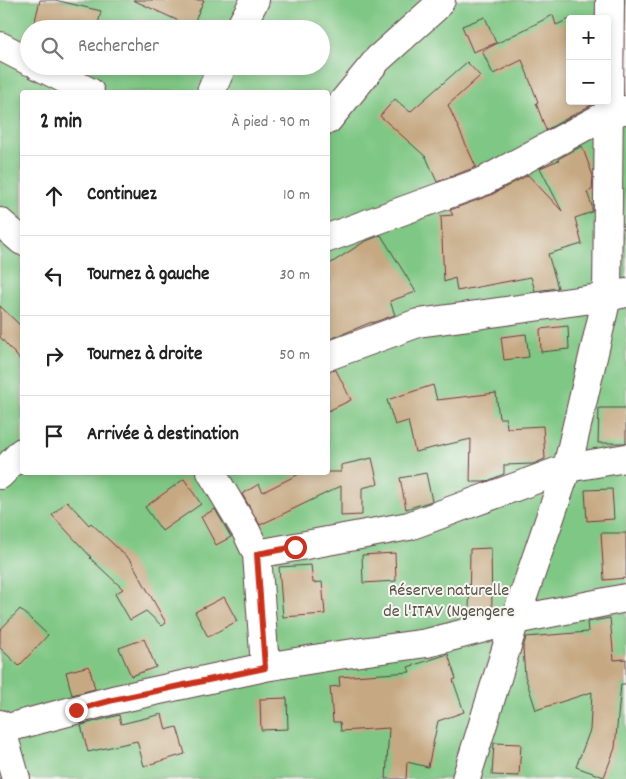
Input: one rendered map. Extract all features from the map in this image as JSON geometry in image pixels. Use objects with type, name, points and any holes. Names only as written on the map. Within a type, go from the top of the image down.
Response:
[{"type":"street","points":[[244,20],[256,0]]},
{"type":"street","points":[[466,779],[515,620],[567,468],[616,295],[617,112],[610,0]]},
{"type":"street","points":[[330,118],[378,59],[445,3]]},
{"type":"street","points":[[0,46],[20,56]]},
{"type":"street","points":[[57,75],[86,90]]},
{"type":"street","points":[[211,90],[218,75]]},
{"type":"street","points":[[330,237],[484,181],[617,112]]},
{"type":"street","points":[[0,222],[20,239]]},
{"type":"street","points":[[330,355],[418,323],[616,295]]},
{"type":"street","points":[[0,475],[20,454]]},
{"type":"street","points":[[257,554],[408,526],[567,468],[626,458]]},
{"type":"street","points":[[213,475],[246,530],[257,554],[265,668]]},
{"type":"street","points":[[16,779],[0,728],[113,700],[265,668],[339,655],[427,643],[515,620],[626,598]]},
{"type":"green space","name":"Réserve naturelle de l'ITAV (Ngengere","points":[[0,0],[626,0],[626,779],[0,779]]},
{"type":"building","points":[[40,0],[55,0],[101,11],[99,20],[35,20]]},
{"type":"building","points":[[133,0],[204,0],[195,20],[177,20]]},
{"type":"building","points":[[553,15],[556,25],[566,21],[566,105],[591,105],[546,130],[536,103],[538,102],[522,60],[493,74],[482,51]]},
{"type":"building","points":[[485,17],[496,43],[473,52],[462,26]]},
{"type":"building","points":[[467,62],[480,76],[448,105],[476,167],[437,182],[426,157],[380,116],[395,99],[410,112]]},
{"type":"building","points":[[582,146],[593,176],[592,190],[587,192],[592,212],[575,218],[582,244],[548,254],[558,288],[535,291],[531,277],[457,291],[455,278],[444,282],[441,216],[453,215],[450,210],[491,195],[528,175],[562,211],[540,168],[559,160]]},
{"type":"building","points":[[381,235],[416,292],[390,301],[395,315],[330,339],[330,264],[364,242]]},
{"type":"building","points":[[0,306],[20,325],[20,360],[0,337]]},
{"type":"building","points":[[568,326],[569,349],[541,352],[540,329]]},
{"type":"building","points":[[526,334],[529,357],[504,360],[501,337]]},
{"type":"building","points":[[336,370],[351,400],[330,410],[330,371]]},
{"type":"building","points":[[433,385],[437,400],[496,393],[499,418],[506,418],[507,428],[543,426],[545,459],[533,464],[504,465],[504,474],[485,482],[470,482],[471,439],[415,452],[408,421],[395,425],[387,400]]},
{"type":"building","points":[[599,408],[626,408],[626,443],[598,443]]},
{"type":"building","points":[[372,458],[378,484],[362,488],[362,515],[341,516],[341,486],[260,525],[242,494],[259,484],[263,492],[297,475],[330,475],[330,472],[341,472],[341,465]]},
{"type":"building","points":[[426,473],[432,501],[406,509],[400,478]]},
{"type":"building","points":[[184,479],[201,504],[162,531],[145,507]]},
{"type":"building","points":[[612,489],[614,519],[587,521],[585,490]]},
{"type":"building","points":[[67,501],[89,525],[91,523],[131,561],[166,623],[162,626],[146,611],[130,620],[115,594],[123,589],[90,558],[52,515]]},
{"type":"building","points":[[215,509],[231,537],[216,545],[201,517]]},
{"type":"building","points":[[601,533],[626,533],[626,578],[604,580]]},
{"type":"building","points":[[491,548],[492,610],[469,616],[470,549]]},
{"type":"building","points":[[395,553],[396,581],[363,583],[362,555]]},
{"type":"building","points":[[311,565],[313,583],[322,582],[325,614],[283,617],[279,567]]},
{"type":"building","points":[[224,597],[237,621],[208,637],[195,612]]},
{"type":"building","points":[[20,609],[48,635],[19,666],[0,648],[0,630]]},
{"type":"building","points":[[610,618],[614,660],[626,659],[626,684],[621,684],[615,748],[604,777],[576,767],[590,730],[592,692],[536,710],[525,676],[523,648],[526,637],[588,632],[587,622]]},
{"type":"building","points":[[144,639],[156,667],[131,676],[119,648]]},
{"type":"building","points":[[448,654],[456,679],[453,680],[464,712],[438,721],[428,767],[407,762],[406,779],[386,779],[389,728],[341,731],[340,722],[333,722],[330,687],[340,686],[339,677],[410,672],[408,667]]},
{"type":"building","points":[[89,666],[95,689],[72,695],[66,672]]},
{"type":"building","points":[[287,698],[288,729],[261,730],[260,699]]},
{"type":"building","points":[[162,714],[166,730],[177,727],[185,754],[144,766],[137,741],[88,752],[81,725],[119,715],[121,724]]},
{"type":"building","points":[[494,743],[521,744],[519,776],[492,775]]},
{"type":"route","points":[[76,710],[113,700],[265,668],[257,554],[295,547]]}]
